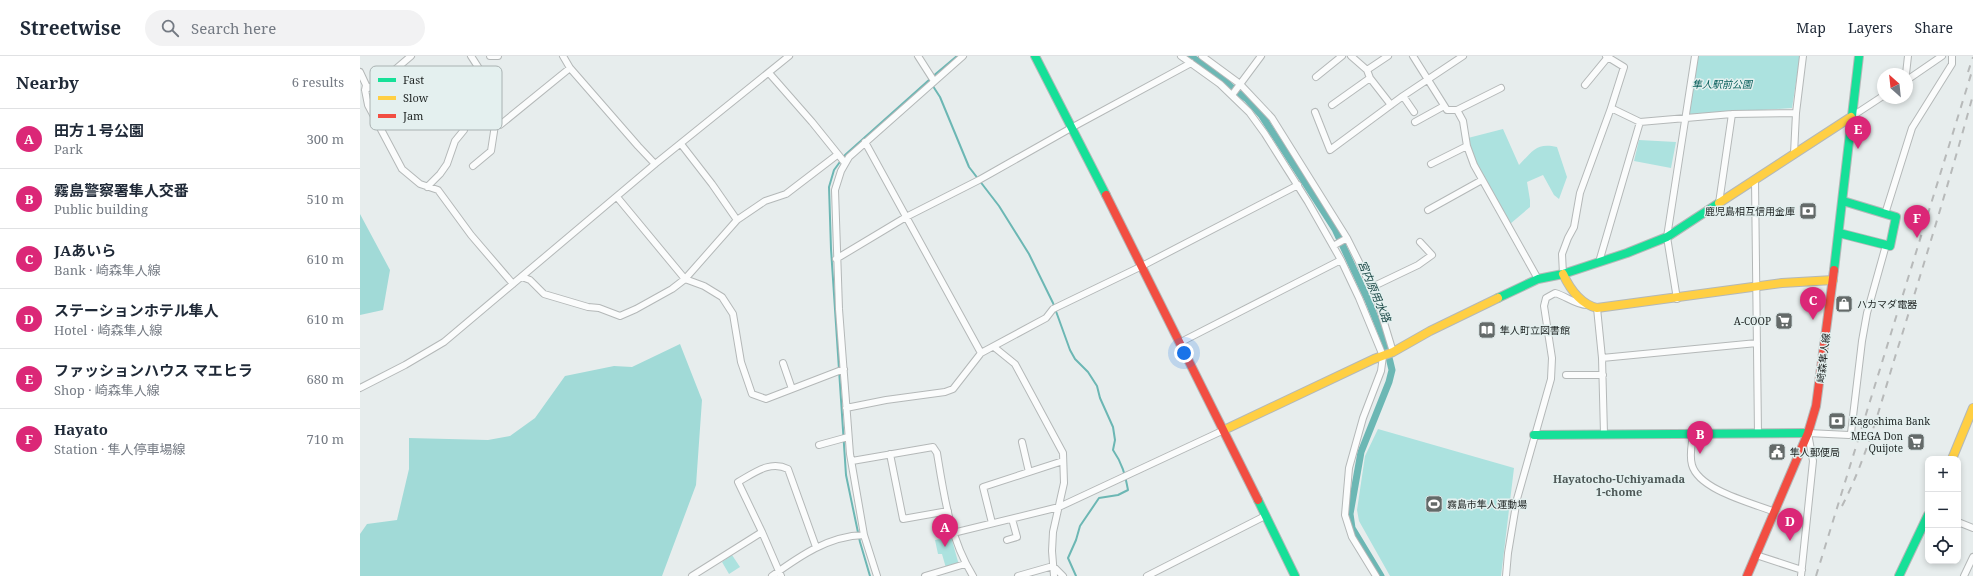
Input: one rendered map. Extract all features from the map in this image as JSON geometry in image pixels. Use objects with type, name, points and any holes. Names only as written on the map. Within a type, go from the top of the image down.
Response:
[{"type":"street","points":[[399,66],[411,56]]},
{"type":"street","points":[[471,56],[477,66]]},
{"type":"street","points":[[490,56],[497,56]]},
{"type":"street","points":[[563,56],[570,68],[655,164]]},
{"type":"street","points":[[360,388],[405,365],[444,342],[655,164],[789,56]]},
{"type":"street","points":[[918,56],[933,81]]},
{"type":"street","points":[[877,576],[864,535],[848,438],[836,259],[835,190],[837,180],[845,163],[865,142],[963,56]]},
{"type":"street","points":[[1036,56],[1224,430],[1295,576]]},
{"type":"street","points":[[1181,56],[1220,84],[1232,95],[1248,112],[1265,134],[1334,246],[1359,298],[1383,356],[1381,371],[1363,418],[1348,468],[1345,508],[1346,522],[1352,537],[1376,576]]},
{"type":"street","points":[[1202,56],[1240,84],[1272,118],[1347,238],[1376,296],[1393,352]]},
{"type":"street","points":[[1232,95],[1261,56]]},
{"type":"street","points":[[1316,77],[1342,56]]},
{"type":"street","points":[[1351,56],[1367,70],[1370,78],[1391,105]]},
{"type":"street","points":[[1367,70],[1388,56]]},
{"type":"street","points":[[1413,56],[1447,110],[1457,110],[1501,88]]},
{"type":"street","points":[[1315,112],[1330,150],[1403,96],[1463,56]]},
{"type":"street","points":[[1677,299],[1668,237],[1695,56]]},
{"type":"street","points":[[1794,154],[1796,113],[1803,56]]},
{"type":"street","name":"崎森隼人線","points":[[1747,576],[1808,432],[1816,406],[1839,233],[1859,56]]},
{"type":"street","points":[[1907,68],[1908,56]]},
{"type":"street","points":[[1913,76],[1942,56]]},
{"type":"street","points":[[1885,214],[1912,128],[1952,64],[1952,56]]},
{"type":"street","points":[[1585,85],[1607,57],[1624,66],[1611,108],[1580,192],[1574,227],[1562,254],[1563,274],[1567,283],[1587,305]]},
{"type":"street","points":[[836,259],[906,217],[981,179],[1191,63]]},
{"type":"street","points":[[502,123],[570,68]]},
{"type":"street","points":[[360,72],[370,109]]},
{"type":"street","points":[[769,73],[812,122],[845,163]]},
{"type":"street","points":[[1332,105],[1370,78]]},
{"type":"street","points":[[1403,96],[1414,112]]},
{"type":"street","points":[[952,533],[1060,507],[1393,352],[1430,331],[1538,279],[1563,274],[1668,237],[1877,100]]},
{"type":"street","points":[[1415,122],[1444,106]]},
{"type":"street","points":[[1611,108],[1640,122],[1732,114],[1796,113]]},
{"type":"street","points":[[1457,110],[1464,121],[1467,146],[1482,180],[1538,279]]},
{"type":"street","points":[[1719,203],[1732,114]]},
{"type":"street","points":[[1599,262],[1640,122]]},
{"type":"street","points":[[381,130],[402,169],[420,184],[438,190],[471,235],[513,284]]},
{"type":"street","points":[[427,187],[440,174],[447,164],[455,141],[464,130]]},
{"type":"street","points":[[473,166],[491,151],[494,130]]},
{"type":"street","points":[[865,142],[981,353]]},
{"type":"street","points":[[681,144],[712,184],[737,220]]},
{"type":"street","points":[[1431,164],[1467,146]]},
{"type":"street","points":[[522,277],[530,280],[544,294],[588,307],[599,308],[620,316],[654,300],[672,289],[685,279],[737,220],[765,201],[786,194],[837,154]]},
{"type":"street","points":[[1428,210],[1482,180]]},
{"type":"street","points":[[1755,180],[1758,434]]},
{"type":"street","points":[[846,408],[893,399],[945,392],[953,389],[981,353],[1046,318],[1053,309],[1142,266],[1298,186]]},
{"type":"street","points":[[617,197],[685,279],[704,286],[722,297],[733,314],[741,362],[752,394],[766,399],[844,369]]},
{"type":"street","points":[[1839,233],[1890,246],[1896,218],[1843,200]]},
{"type":"street","points":[[1334,246],[1347,238]]},
{"type":"street","points":[[1372,287],[1418,265],[1432,254],[1420,242]]},
{"type":"street","points":[[1534,436],[1604,434],[1758,434],[1808,432],[1849,435],[1851,433],[1862,341],[1867,313],[1886,245]]},
{"type":"street","points":[[1179,343],[1341,260]]},
{"type":"street","points":[[1506,576],[1508,553],[1517,499],[1534,436],[1552,379],[1552,358],[1544,306],[1546,298],[1555,293],[1573,300],[1580,305],[1587,305],[1597,308],[1677,299],[1757,287],[1833,280]]},
{"type":"street","points":[[1597,308],[1603,375],[1604,434]]},
{"type":"street","points":[[1602,358],[1703,350],[1758,343]]},
{"type":"street","points":[[994,347],[1015,364],[1063,453],[1062,461],[1064,483],[1060,507],[1053,532],[1054,576]]},
{"type":"street","points":[[783,363],[792,389]]},
{"type":"street","points":[[1566,376],[1603,375]]},
{"type":"street","points":[[1953,456],[1973,408]]},
{"type":"street","points":[[1756,555],[1802,573],[1813,461],[1808,432]]},
{"type":"street","points":[[1693,434],[1691,463],[1699,477],[1713,488],[1775,512]]},
{"type":"street","points":[[819,445],[848,438]]},
{"type":"street","points":[[1022,442],[1029,472]]},
{"type":"street","points":[[852,461],[933,446],[937,453],[952,533],[973,576]]},
{"type":"street","points":[[890,454],[903,519],[948,511]]},
{"type":"street","points":[[992,523],[983,487],[1062,461]]},
{"type":"street","points":[[779,574],[762,532],[738,482],[771,465],[780,465],[788,469],[816,547]]},
{"type":"street","points":[[1148,576],[1265,516]]},
{"type":"street","points":[[1007,540],[1017,537],[1012,519]]},
{"type":"street","points":[[1899,576],[1925,521]]},
{"type":"street","points":[[1961,523],[1973,528]]},
{"type":"street","points":[[692,576],[762,532]]},
{"type":"street","points":[[772,576],[779,574],[816,547],[854,535],[864,535]]},
{"type":"street","points":[[1964,576],[1973,557]]},
{"type":"street","points":[[925,576],[966,564]]},
{"type":"street","points":[[1018,576],[1053,566]]},
{"type":"street","points":[[1053,566],[1063,576]]},
{"type":"green space","name":"隼人駅前公園","points":[[1696,56],[1800,56],[1792,108],[1688,115]]},
{"type":"green space","points":[[1503,129],[1519,165],[1531,152],[1539,147],[1557,147],[1567,177],[1559,199],[1554,195],[1543,175],[1527,182],[1530,207],[1510,224],[1480,172],[1468,138]]},
{"type":"green space","points":[[1639,140],[1676,142],[1671,168],[1634,161]]},
{"type":"green space","name":"霧島市隼人運動場","points":[[1378,429],[1514,468],[1501,576],[1390,576],[1359,521],[1357,510],[1365,456]]},
{"type":"green space","points":[[951,537],[959,565],[946,568],[942,554],[938,554],[935,540]]},
{"type":"green space","points":[[732,555],[740,567],[729,574],[722,562]]},
{"type":"shaded area","points":[[360,214],[390,270],[383,310],[360,315]]},
{"type":"shaded area","points":[[680,344],[702,400],[696,485],[662,576],[360,576],[360,534],[367,524],[397,520],[409,469],[409,438],[488,440],[510,436],[535,418],[565,376],[614,366],[632,367]]},
{"type":"waterway","points":[[932,77],[957,56]]},
{"type":"waterway","name":"宮内原用水路","points":[[1190,56],[1221,77],[1233,89],[1247,99],[1262,116],[1335,229],[1368,300],[1386,345],[1392,370],[1389,382],[1361,452],[1350,514],[1352,528],[1381,576]]},
{"type":"waterway","points":[[929,80],[940,97],[969,167],[999,206],[1029,254],[1053,303],[1070,350],[1075,359],[1088,372],[1097,386],[1100,398],[1113,427],[1115,440],[1113,450],[1123,469],[1128,490],[1118,495],[1099,498],[1080,526],[1068,558],[1076,576]]},
{"type":"waterway","points":[[870,576],[860,542],[846,475],[831,249],[829,187],[834,170],[845,155],[929,80]]},
{"type":"railway","points":[[1968,72],[1973,57]]},
{"type":"railway","points":[[1816,576],[1973,68]]},
{"type":"railway","points":[[1842,506],[1852,486],[1875,424],[1973,95]]},
{"type":"traffic: fast","points":[[1035,56],[1106,195]]},
{"type":"traffic: fast","points":[[1834,270],[1859,56]]},
{"type":"traffic: fast","points":[[1839,233],[1890,246],[1896,217],[1843,201]]},
{"type":"traffic: fast","points":[[1498,298],[1538,279],[1563,274],[1627,253],[1667,237],[1719,203]]},
{"type":"traffic: fast","points":[[1534,435],[1808,433]]},
{"type":"traffic: fast","points":[[1258,500],[1295,576]]},
{"type":"traffic: fast","points":[[1899,576],[1925,521]]},
{"type":"traffic: slow","points":[[1719,203],[1851,117]]},
{"type":"traffic: slow","points":[[1563,274],[1576,295],[1586,303],[1597,308],[1782,283],[1833,280]]},
{"type":"traffic: slow","points":[[1224,430],[1374,359],[1393,352],[1430,331],[1498,298]]},
{"type":"traffic: slow","points":[[1953,456],[1973,408]]},
{"type":"traffic: jam","points":[[1106,195],[1258,500]]},
{"type":"traffic: jam","points":[[1747,576],[1808,433],[1816,406],[1834,270]]},
{"type":"place","name":"ファッションハウス マエヒラ","points":[[1858,149]]},
{"type":"place","name":"鹿児島相互信用金庫","points":[[1808,211]]},
{"type":"place","name":"Hayato","points":[[1917,238]]},
{"type":"place","name":"ハカマダ電器","points":[[1844,304]]},
{"type":"place","name":"JAあいら","points":[[1813,320]]},
{"type":"place","name":"A-COOP","points":[[1784,321]]},
{"type":"place","name":"隼人町立図書館","points":[[1487,330]]},
{"type":"place","name":"Kagoshima Bank","points":[[1837,421]]},
{"type":"place","name":"MEGA Don Quijote","points":[[1916,442]]},
{"type":"place","name":"隼人郵便局","points":[[1777,452]]},
{"type":"place","name":"霧島警察署隼人交番","points":[[1700,454]]},
{"type":"place","name":"霧島市隼人運動場","points":[[1434,504]]},
{"type":"place","name":"ステーションホテル隼人","points":[[1790,541]]},
{"type":"place","name":"田方１号公園","points":[[945,547]]},
{"type":"district","name":"Hayatocho-Uchiyamada 1-chome","points":[[1619,484]]}]
